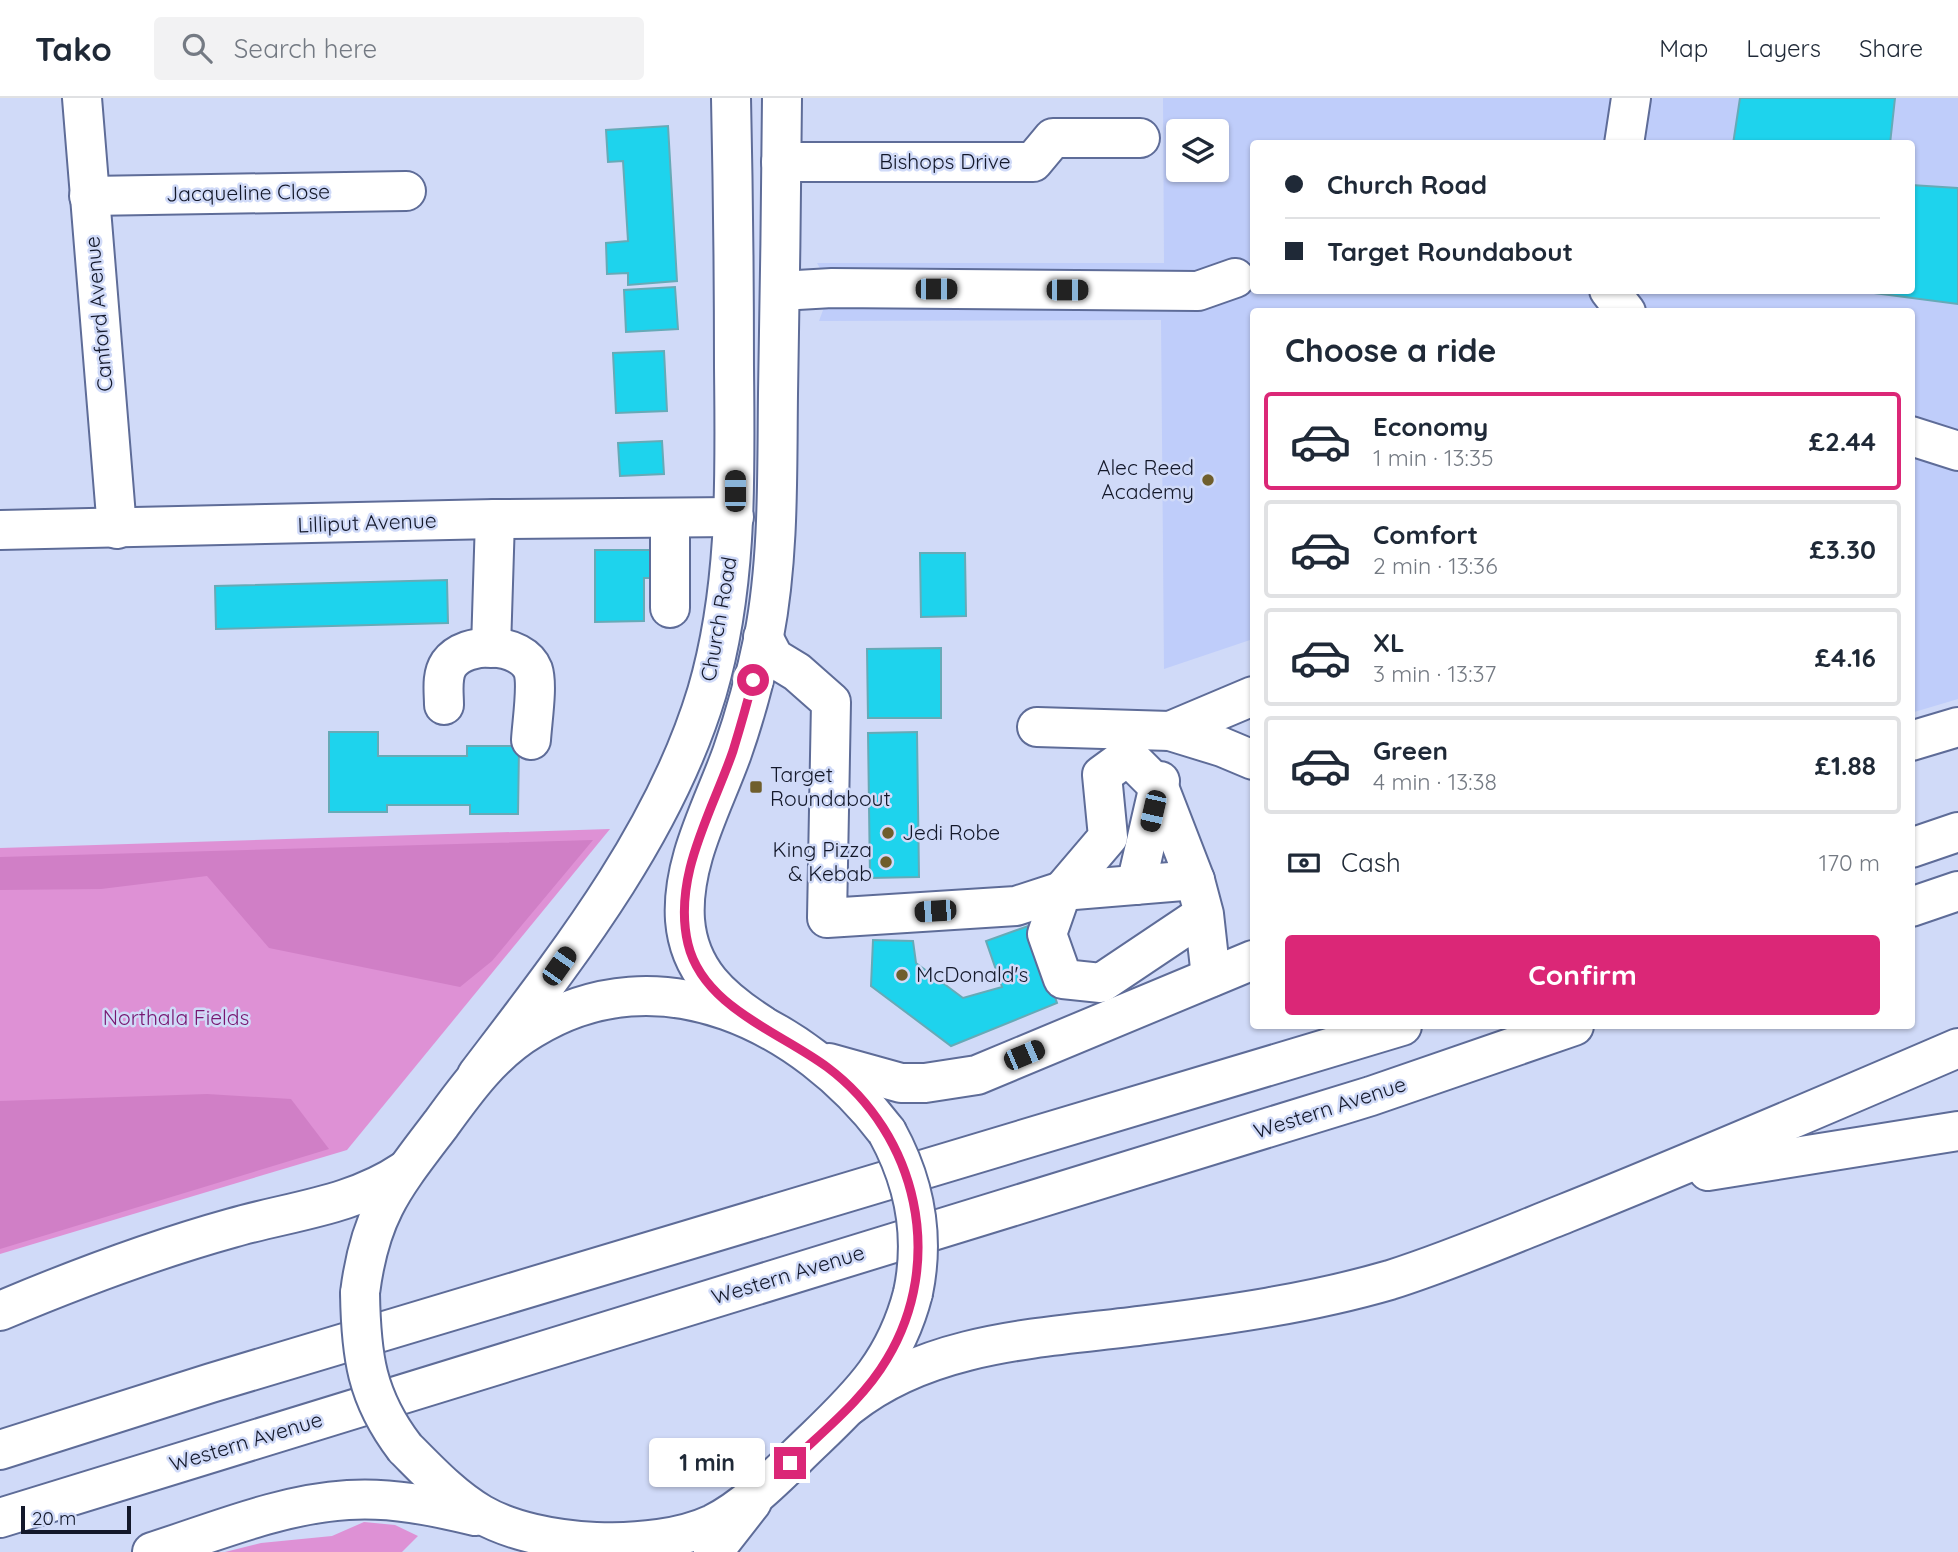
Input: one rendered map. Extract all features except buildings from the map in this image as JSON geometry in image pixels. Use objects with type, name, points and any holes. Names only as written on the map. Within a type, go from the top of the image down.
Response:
[{"type":"main road","name":"Canford Avenue","points":[[82,98],[117,529]]},
{"type":"main road","name":"Church Road","points":[[477,1075],[585,930],[654,814],[685,752],[706,693],[720,642],[729,588],[734,517],[731,98]]},
{"type":"main road","name":"Church Road","points":[[762,1025],[731,1004],[709,983],[696,965],[688,945],[685,918],[686,884],[733,751],[763,637],[776,520],[782,98]]},
{"type":"main road","points":[[1625,140],[1631,98]]},
{"type":"main road","name":"Bishops Drive","points":[[782,162],[1033,162],[1053,138],[1140,138]]},
{"type":"main road","name":"Jacqueline Close","points":[[89,195],[406,191]]},
{"type":"main road","points":[[780,290],[845,288],[1198,291],[1235,278]]},
{"type":"main road","points":[[1612,294],[1623,308]]},
{"type":"main road","points":[[1915,437],[1958,452]]},
{"type":"main road","name":"Lilliput Avenue","points":[[0,530],[495,519],[734,517]]},
{"type":"main road","points":[[670,518],[670,608]]},
{"type":"main road","points":[[491,648],[495,519]]},
{"type":"main road","points":[[763,637],[774,658],[797,672],[831,702],[827,918],[1016,906],[1062,891],[1136,885],[1200,897]]},
{"type":"main road","points":[[444,705],[444,675],[450,662],[475,648],[491,648],[523,656],[534,673],[531,740]]},
{"type":"main road","points":[[1170,731],[1250,697]]},
{"type":"main road","points":[[1037,727],[1170,731],[1250,759]]},
{"type":"main road","points":[[1915,740],[1958,727]]},
{"type":"main road","points":[[1136,885],[1170,731]]},
{"type":"main road","points":[[1200,897],[1101,983],[1063,979],[1047,934],[1062,891],[1108,836],[1102,775],[1128,756],[1159,787],[1200,897],[1211,977]]},
{"type":"main road","points":[[1915,847],[1958,832]]},
{"type":"main road","points":[[1915,906],[1958,891]]},
{"type":"main road","points":[[802,1050],[829,1063],[901,1083],[977,1075],[1250,961]]},
{"type":"main road","points":[[152,1552],[294,1508],[347,1500],[429,1505],[508,1525],[592,1542],[684,1534],[712,1524],[742,1505],[770,1482],[849,1406],[886,1362],[906,1321],[913,1293],[919,1246],[914,1196],[900,1155],[887,1132],[850,1087],[802,1050],[762,1025],[716,1005],[666,996],[610,998],[566,1011],[530,1030],[503,1049],[477,1075],[405,1170],[379,1213],[369,1237],[360,1293],[363,1360],[380,1411],[405,1448],[447,1488],[508,1525],[563,1552]]},
{"type":"main road","points":[[0,1450],[211,1383],[1392,1029]]},
{"type":"main road","name":"Western Avenue","points":[[0,1518],[1371,1096],[1565,1029]]},
{"type":"main road","points":[[849,1406],[897,1374],[1034,1337],[1240,1313],[1388,1280],[1480,1248],[1652,1180],[1958,1048]]},
{"type":"main road","points":[[1652,1180],[1958,1131]]},
{"type":"main road","points":[[0,1311],[78,1278],[232,1228],[367,1192],[405,1170]]},
{"type":"main road","points":[[713,1552],[770,1482]]},
{"type":"shaded area","name":"Alec Reed Academy","points":[[1163,98],[1958,98],[1958,699],[1915,712],[1915,308],[1250,308],[1250,640],[1164,669],[1161,320],[819,321],[831,288],[817,263],[1164,263]]},
{"type":"shaded area","points":[[593,840],[492,961],[460,987],[269,948],[207,876],[101,889],[0,890],[0,857]]},
{"type":"shaded area","points":[[207,1094],[291,1099],[329,1149],[0,1249],[0,1101]]},
{"type":"green space","name":"Northala Fields","points":[[610,829],[347,1150],[0,1254],[0,848]]},
{"type":"green space","points":[[364,1522],[395,1525],[418,1536],[402,1552],[225,1552],[261,1543],[332,1536]]},
{"type":"place","name":"Alec Reed Academy","points":[[1208,480]]},
{"type":"place","name":"Target Roundabout","points":[[756,787]]},
{"type":"place","name":"Jedi Robe","points":[[888,833]]},
{"type":"place","name":"King Pizza & Kebab","points":[[886,862]]},
{"type":"place","name":"McDonald's","points":[[902,975]]},
{"type":"route","points":[[753,680],[733,751],[698,843],[686,884],[685,918],[688,945],[696,965],[722,998],[828,1068],[869,1107],[887,1132],[908,1176],[914,1196],[919,1246],[918,1269],[906,1321],[886,1362],[849,1406],[790,1463]]}]
